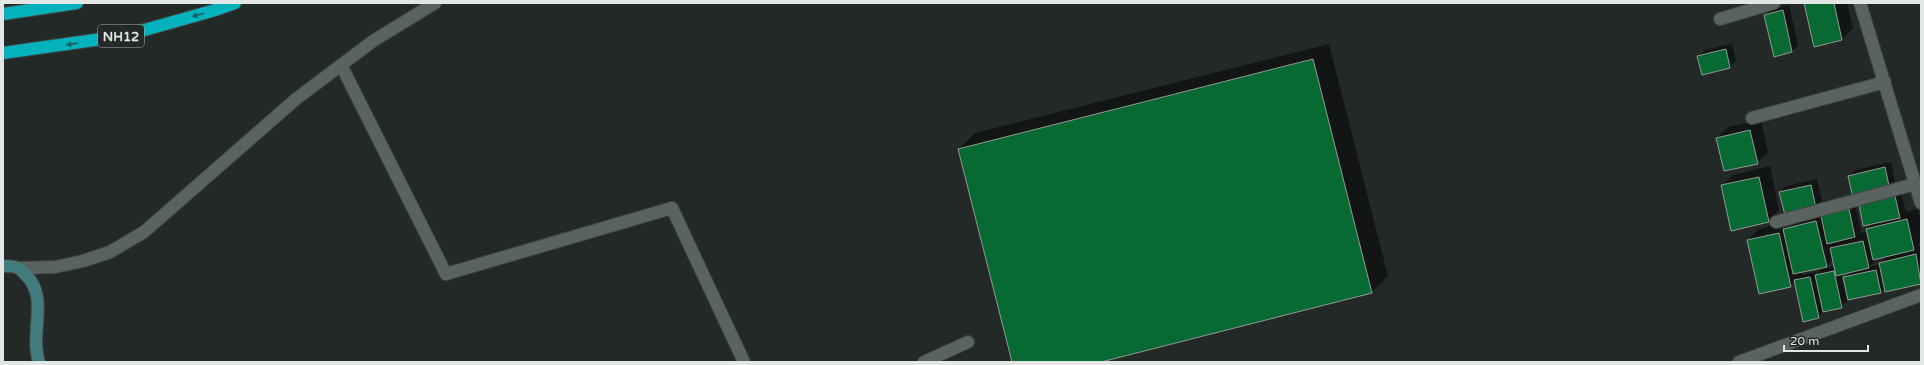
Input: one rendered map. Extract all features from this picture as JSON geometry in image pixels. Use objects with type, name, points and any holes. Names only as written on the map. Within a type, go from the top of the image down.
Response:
[{"type":"highway","points":[[3,14],[77,3]]},
{"type":"highway","name":"NH12","points":[[3,53],[123,36],[235,3]]},
{"type":"street","points":[[3,266],[19,268],[55,267],[83,261],[110,252],[144,232],[296,99],[373,41],[435,3]]},
{"type":"street","points":[[1720,19],[1774,3]]},
{"type":"street","points":[[1860,3],[1921,203]]},
{"type":"street","points":[[340,65],[446,274],[672,208],[744,362]]},
{"type":"street","points":[[1752,118],[1885,82]]},
{"type":"street","points":[[1776,222],[1915,184]]},
{"type":"street","points":[[19,268],[31,280],[37,295],[38,313],[35,339],[36,353],[39,362]]},
{"type":"street","points":[[1739,362],[1921,295]]},
{"type":"street","points":[[924,362],[968,342]]},
{"type":"building","points":[[1804,3],[1834,3],[1842,40],[1814,47]]},
{"type":"building","points":[[1783,10],[1792,52],[1774,57],[1764,15]]},
{"type":"building","points":[[1726,49],[1730,68],[1702,75],[1697,56]]},
{"type":"building","points":[[1313,59],[1372,293],[1101,362],[1012,362],[958,149]]},
{"type":"building","points":[[1750,130],[1758,164],[1724,171],[1716,138]]},
{"type":"building","points":[[1885,167],[1890,190],[1853,198],[1848,176]]},
{"type":"building","points":[[1759,177],[1769,222],[1731,231],[1721,185]]},
{"type":"building","points":[[1811,185],[1816,208],[1785,215],[1779,192]]},
{"type":"building","points":[[1895,196],[1900,218],[1863,226],[1859,204]]},
{"type":"building","points":[[1849,209],[1855,237],[1827,244],[1821,216]]},
{"type":"building","points":[[1907,219],[1914,250],[1873,260],[1866,229]]},
{"type":"building","points":[[1816,221],[1827,267],[1793,274],[1783,229]]},
{"type":"building","points":[[1779,233],[1791,287],[1759,294],[1747,240]]},
{"type":"building","points":[[1863,241],[1869,268],[1836,276],[1830,248]]},
{"type":"building","points":[[1916,254],[1921,284],[1885,292],[1879,263]]},
{"type":"building","points":[[1876,270],[1881,293],[1848,300],[1843,277]]},
{"type":"building","points":[[1834,271],[1842,308],[1823,312],[1815,275]]},
{"type":"building","points":[[1810,277],[1819,318],[1803,322],[1794,280]]}]
